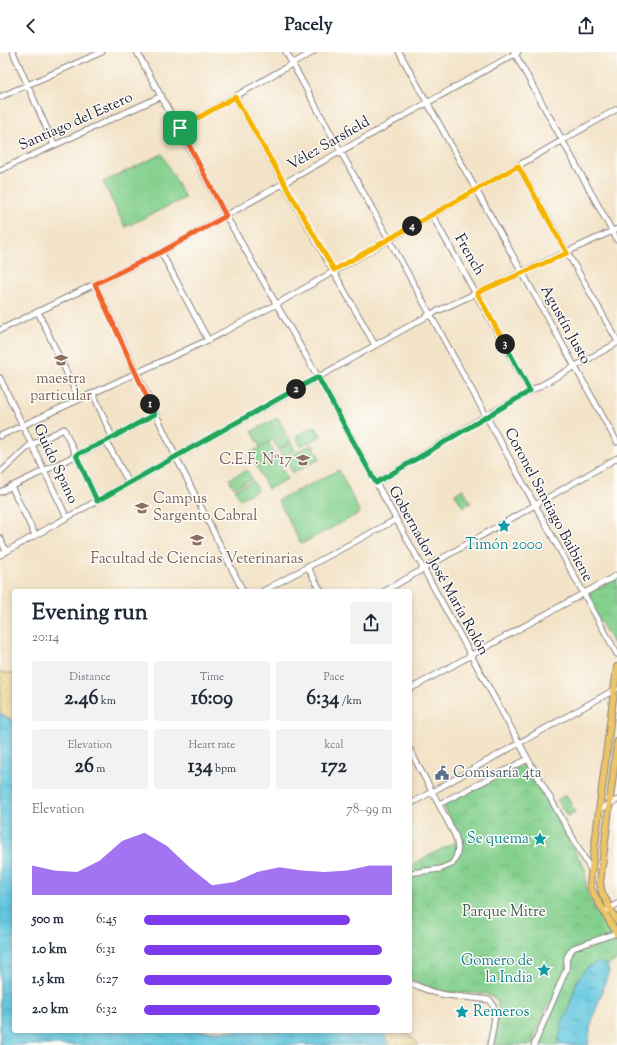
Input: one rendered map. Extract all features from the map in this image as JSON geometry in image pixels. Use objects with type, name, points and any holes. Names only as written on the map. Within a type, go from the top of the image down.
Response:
[{"type":"main road","points":[[617,667],[592,870],[591,889],[617,934]]},
{"type":"main road","points":[[617,742],[600,883],[602,893],[617,921]]},
{"type":"street","points":[[13,52],[54,145]]},
{"type":"street","points":[[0,97],[102,52]]},
{"type":"street","name":"Gobernador José María Rolón","points":[[137,52],[180,128],[226,216],[318,377],[395,520],[528,760],[592,870]]},
{"type":"street","name":"Coronel Santiago Baibiene","points":[[286,52],[535,504],[582,593],[617,654]]},
{"type":"street","points":[[180,128],[314,52]]},
{"type":"street","name":"Agustín Justo","points":[[399,52],[617,442]]},
{"type":"street","points":[[515,53],[562,140],[615,230],[617,240]]},
{"type":"street","name":"Vélez Sarsfield","points":[[0,330],[161,252],[515,53]]},
{"type":"street","name":"Santiago del Estero","points":[[0,170],[162,96]]},
{"type":"street","points":[[235,97],[375,345]]},
{"type":"street","points":[[0,436],[208,340],[277,304],[389,238],[617,109]]},
{"type":"street","points":[[518,166],[617,340]]},
{"type":"street","name":"French","points":[[432,215],[477,293],[530,391]]},
{"type":"street","points":[[0,555],[431,314],[615,230]]},
{"type":"street","points":[[161,252],[208,340]]},
{"type":"street","points":[[95,284],[155,414],[242,589]]},
{"type":"street","points":[[38,312],[79,399]]},
{"type":"street","points":[[376,483],[486,416],[617,343]]},
{"type":"street","name":"Guido Spano","points":[[0,378],[24,425],[66,518]]},
{"type":"street","points":[[93,393],[112,437]]},
{"type":"street","points":[[0,492],[106,441],[155,414]]},
{"type":"street","points":[[0,473],[32,444],[64,429],[97,501]]},
{"type":"street","points":[[106,441],[129,483]]},
{"type":"street","points":[[388,589],[617,458]]},
{"type":"street","points":[[11,486],[36,535]]},
{"type":"street","points":[[267,589],[395,520]]},
{"type":"street","points":[[0,538],[6,551]]},
{"type":"street","points":[[307,566],[320,589]]},
{"type":"street","points":[[412,688],[617,575]]},
{"type":"street","points":[[412,803],[615,689]]},
{"type":"street","points":[[412,754],[439,804],[458,844],[456,858],[452,864],[446,867],[412,872]]},
{"type":"street","points":[[439,804],[528,760]]},
{"type":"street","points":[[600,809],[617,800]]},
{"type":"street","points":[[604,912],[617,904]]},
{"type":"street","points":[[534,1045],[566,970],[569,952],[573,948],[617,934]]},
{"type":"street","points":[[412,984],[432,992],[446,995],[490,1000],[493,1004],[494,1013],[490,1045]]},
{"type":"green space","points":[[162,154],[185,198],[125,227],[103,182]]},
{"type":"green space","points":[[278,418],[286,433],[260,447],[252,431]]},
{"type":"green space","points":[[315,426],[321,436],[301,446],[296,436]]},
{"type":"green space","points":[[287,435],[291,442],[278,449],[274,442]]},
{"type":"green space","points":[[269,443],[287,479],[268,489],[250,453]]},
{"type":"green space","points":[[291,443],[295,450],[282,457],[278,450]]},
{"type":"green space","points":[[312,444],[320,459],[293,473],[285,459]]},
{"type":"green space","points":[[247,470],[252,479],[234,488],[229,479]]},
{"type":"green space","points":[[339,470],[360,513],[301,544],[278,500]]},
{"type":"green space","points":[[253,481],[258,490],[240,499],[235,490]]},
{"type":"green space","points":[[463,489],[471,503],[463,507],[455,494]]},
{"type":"green space","points":[[617,578],[617,620],[613,644],[586,595]]},
{"type":"green space","name":"Parque Mitre","points":[[525,764],[585,869],[587,894],[606,928],[617,941],[617,960],[607,965],[604,963],[577,980],[558,1045],[534,1045],[555,1004],[550,1001],[531,1045],[495,1045],[498,1010],[497,1001],[494,997],[485,994],[448,992],[432,988],[412,980],[412,877],[417,875],[412,864],[461,839],[443,805]]},
{"type":"green space","points":[[566,795],[575,812],[567,816],[557,800]]},
{"type":"sand","points":[[0,672],[12,674],[12,721],[0,713]]},
{"type":"sand","points":[[385,1034],[408,1034],[419,1045],[390,1045]]},
{"type":"water","points":[[0,713],[12,721],[12,1033],[382,1033],[385,1034],[390,1045],[0,1045]]},
{"type":"water","points":[[598,962],[607,965],[609,971],[591,1024],[588,1045],[558,1045],[562,1022],[568,1011],[577,980],[588,967]]},
{"type":"place","name":"maestra particular","points":[[61,360]]},
{"type":"place","name":"C.E.F. Nº17","points":[[303,460]]},
{"type":"place","name":"Campus Sargento Cabral","points":[[142,508]]},
{"type":"place","name":"Timón 2000","points":[[504,526]]},
{"type":"place","name":"Facultad de Ciencias Veterinarias","points":[[197,540]]},
{"type":"place","name":"Comisaría 4ta","points":[[442,773]]},
{"type":"place","name":"Se quema","points":[[540,839]]},
{"type":"place","name":"Gomero de la India","points":[[544,970]]},
{"type":"place","name":"Remeros","points":[[462,1012]]},
{"type":"route","points":[[235,97],[334,270],[518,166],[567,253],[477,293],[530,391],[376,483],[318,377],[97,501],[76,455],[106,441],[155,414],[95,284],[161,252],[226,216],[180,128],[235,97]]}]
